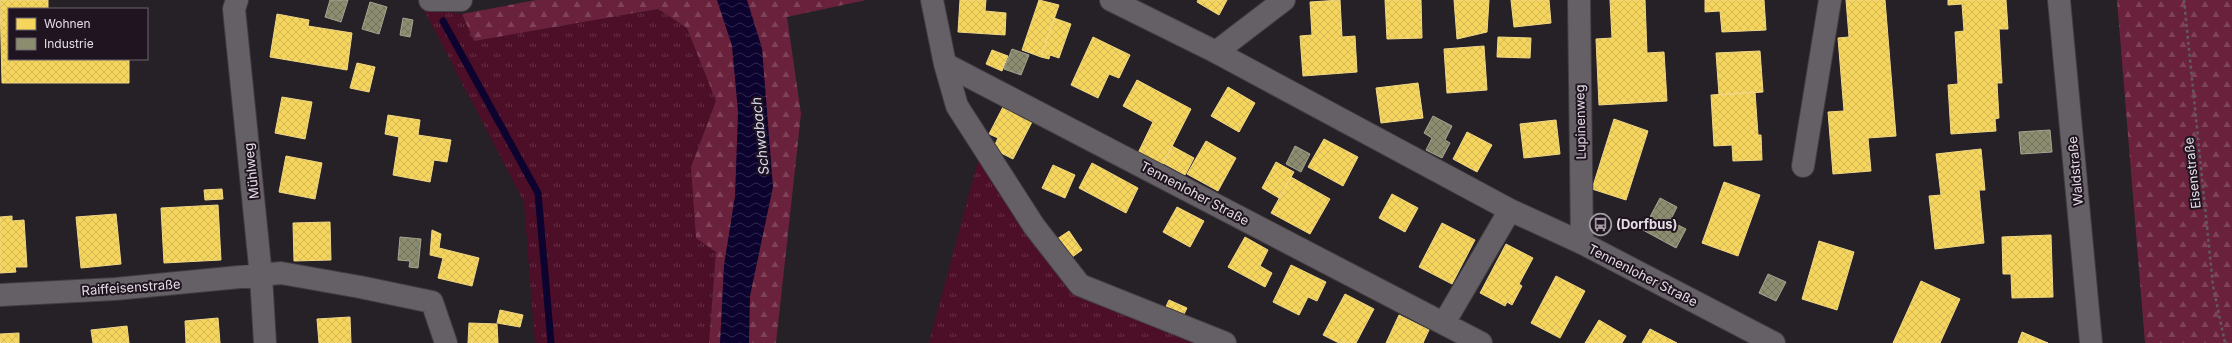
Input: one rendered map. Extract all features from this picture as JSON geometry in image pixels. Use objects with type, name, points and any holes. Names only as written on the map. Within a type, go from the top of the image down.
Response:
[{"type":"street","name":"Mühlweg","points":[[237,0],[234,9],[261,276],[265,343]]},
{"type":"street","points":[[430,0],[461,0]]},
{"type":"street","points":[[932,0],[957,106],[1034,226],[1080,285],[1225,343]]},
{"type":"street","name":"Tennenloher Straße","points":[[1111,0],[1216,52],[1510,210],[1582,243],[1774,343]]},
{"type":"street","points":[[1216,52],[1284,0]]},
{"type":"street","name":"Lupinenweg","points":[[1579,0],[1582,243]]},
{"type":"street","points":[[1804,166],[1830,0]]},
{"type":"street","name":"Waldstraße","points":[[2059,0],[2091,343]]},
{"type":"street","name":"Tennenloher Straße","points":[[946,64],[1481,343]]},
{"type":"street","points":[[1444,323],[1510,210]]},
{"type":"street","name":"Raiffeisenstraße","points":[[0,295],[115,289],[281,273],[360,286],[432,302],[446,343]]},
{"type":"path","name":"Eisenstraße","points":[[2184,0],[2213,286],[2225,343]]},
{"type":"green space","points":[[536,0],[866,0],[787,17],[801,114],[776,343],[709,343],[716,252],[696,238],[691,167],[716,101],[687,28],[658,9],[474,41],[462,14]]},
{"type":"green space","points":[[2117,0],[2232,0],[2232,343],[2145,343]]},
{"type":"green space","points":[[423,8],[462,14],[474,40],[658,9],[687,28],[716,101],[691,167],[716,252],[709,343],[535,343],[524,202]]},
{"type":"green space","points":[[978,161],[1077,292],[1203,343],[929,343]]},
{"type":"water","name":"Schwabach","points":[[717,0],[747,0],[762,48],[773,187],[750,296],[749,343],[720,343],[724,265],[735,196],[738,112],[732,46]]},
{"type":"building: Wohnen","points":[[0,0],[48,0],[48,8],[8,8],[8,60],[129,60],[129,83],[2,83]]},
{"type":"building: Wohnen","points":[[960,0],[986,0],[985,11],[1006,13],[1005,35],[958,32]]},
{"type":"building: Wohnen","points":[[1039,0],[1059,5],[1041,57],[1022,50]]},
{"type":"building: Wohnen","points":[[1198,0],[1227,0],[1219,15],[1197,2]]},
{"type":"building: Wohnen","points":[[1340,0],[1342,37],[1355,36],[1357,72],[1303,76],[1300,36],[1312,35],[1310,2]]},
{"type":"building: Wohnen","points":[[1385,0],[1421,0],[1422,38],[1387,39]]},
{"type":"building: Wohnen","points":[[1454,0],[1489,0],[1487,32],[1457,39]]},
{"type":"building: Wohnen","points":[[1511,0],[1549,0],[1551,23],[1514,27]]},
{"type":"building: Wohnen","points":[[1610,0],[1645,0],[1647,53],[1664,52],[1667,101],[1599,105],[1596,39],[1612,38]]},
{"type":"building: Wohnen","points":[[1705,0],[1764,0],[1766,30],[1722,32],[1720,11],[1705,12]]},
{"type":"building: Wohnen","points":[[1846,0],[1885,0],[1896,136],[1868,138],[1871,171],[1833,174],[1828,112],[1844,111],[1838,38],[1849,37]]},
{"type":"building: Wohnen","points":[[1948,0],[2006,0],[2008,29],[1999,29],[2002,83],[1997,83],[1999,118],[1995,119],[1996,131],[1951,134],[1948,85],[1958,84],[1955,32],[1964,31],[1962,4],[1948,5]]},
{"type":"building: Wohnen","points":[[277,14],[309,20],[308,26],[352,33],[347,70],[270,57]]},
{"type":"building: Wohnen","points":[[1054,18],[1071,24],[1059,58],[1050,55],[1049,59],[1041,57]]},
{"type":"building: Wohnen","points":[[1093,37],[1130,55],[1119,78],[1109,74],[1098,98],[1071,85]]},
{"type":"building: Wohnen","points":[[1498,37],[1531,38],[1530,58],[1497,57]]},
{"type":"building: Wohnen","points":[[1484,46],[1487,90],[1447,93],[1444,49]]},
{"type":"building: Wohnen","points":[[992,50],[1008,56],[1002,71],[986,64]]},
{"type":"building: Wohnen","points":[[1760,51],[1763,92],[1719,95],[1716,53]]},
{"type":"building: Wohnen","points":[[357,63],[375,67],[369,92],[350,88]]},
{"type":"building: Wohnen","points":[[1137,80],[1191,109],[1162,166],[1138,153],[1153,122],[1123,106]]},
{"type":"building: Wohnen","points":[[1418,83],[1423,118],[1381,123],[1376,88]]},
{"type":"building: Wohnen","points":[[1228,87],[1255,103],[1239,132],[1211,116]]},
{"type":"building: Wohnen","points":[[1755,92],[1758,135],[1761,135],[1762,160],[1733,161],[1732,145],[1714,146],[1711,95]]},
{"type":"building: Wohnen","points":[[282,97],[312,102],[305,139],[275,133]]},
{"type":"building: Wohnen","points":[[1004,105],[1033,120],[1013,159],[993,149],[998,138],[989,134]]},
{"type":"building: Wohnen","points":[[388,115],[420,120],[418,135],[451,140],[447,162],[434,160],[430,182],[393,175],[399,137],[385,134]]},
{"type":"building: Wohnen","points":[[1614,119],[1648,131],[1626,200],[1592,189]]},
{"type":"building: Wohnen","points":[[1556,120],[1560,154],[1524,158],[1520,124]]},
{"type":"building: Wohnen","points":[[1467,132],[1492,145],[1477,172],[1453,159]]},
{"type":"building: Wohnen","points":[[1324,139],[1358,157],[1343,186],[1308,167]]},
{"type":"building: Wohnen","points":[[1206,141],[1236,158],[1218,191],[1187,174]]},
{"type":"building: Wohnen","points":[[1172,146],[1194,158],[1185,175],[1163,163]]},
{"type":"building: Wohnen","points":[[1981,149],[1985,190],[1979,190],[1984,243],[1935,249],[1929,196],[1941,195],[1936,154]]},
{"type":"building: Wohnen","points":[[286,156],[322,163],[315,199],[279,192]]},
{"type":"building: Wohnen","points":[[1276,162],[1294,172],[1279,198],[1262,188]]},
{"type":"building: Wohnen","points":[[1092,163],[1138,188],[1126,213],[1079,188]]},
{"type":"building: Wohnen","points":[[1053,165],[1075,175],[1065,198],[1042,188]]},
{"type":"building: Wohnen","points":[[1291,177],[1330,199],[1310,234],[1271,213]]},
{"type":"building: Wohnen","points":[[1724,182],[1760,195],[1738,256],[1702,243]]},
{"type":"building: Wohnen","points":[[222,189],[223,199],[205,200],[204,190]]},
{"type":"building: Wohnen","points":[[1392,194],[1418,208],[1405,232],[1379,218]]},
{"type":"building: Wohnen","points":[[218,205],[221,260],[164,263],[161,208]]},
{"type":"building: Wohnen","points":[[1177,207],[1204,221],[1190,247],[1163,232]]},
{"type":"building: Wohnen","points":[[116,214],[121,264],[81,268],[76,217]]},
{"type":"building: Wohnen","points":[[12,216],[12,221],[24,220],[27,267],[15,267],[16,272],[0,273],[0,217]]},
{"type":"building: Wohnen","points":[[330,222],[331,260],[294,261],[293,223]]},
{"type":"building: Wohnen","points":[[1442,223],[1475,240],[1452,284],[1419,267]]},
{"type":"building: Wohnen","points":[[432,230],[441,234],[439,248],[479,258],[472,286],[438,278],[443,258],[430,255]]},
{"type":"building: Wohnen","points":[[1069,231],[1082,250],[1068,260],[1054,241]]},
{"type":"building: Wohnen","points":[[2051,235],[2053,297],[2012,298],[2011,274],[2003,274],[2002,237]]},
{"type":"building: Wohnen","points":[[1245,237],[1268,250],[1260,266],[1272,273],[1265,287],[1228,267]]},
{"type":"building: Wohnen","points":[[1819,241],[1854,252],[1837,310],[1802,299]]},
{"type":"building: Wohnen","points":[[1506,244],[1533,258],[1519,284],[1522,286],[1512,305],[1507,302],[1505,306],[1480,293]]},
{"type":"building: Wohnen","points":[[1291,265],[1326,282],[1317,301],[1308,297],[1299,315],[1273,302]]},
{"type":"building: Wohnen","points":[[1556,276],[1585,291],[1560,338],[1531,323]]},
{"type":"building: Wohnen","points":[[1921,281],[1960,299],[1940,343],[1893,343]]},
{"type":"building: Wohnen","points":[[1345,294],[1374,309],[1356,343],[1339,343],[1323,335]]},
{"type":"building: Wohnen","points":[[1169,300],[1187,308],[1182,318],[1164,311]]},
{"type":"building: Wohnen","points":[[500,310],[523,315],[520,327],[497,323]]},
{"type":"building: Wohnen","points":[[1399,315],[1429,330],[1423,343],[1386,343]]},
{"type":"building: Wohnen","points":[[350,317],[351,343],[319,343],[317,319]]},
{"type":"building: Wohnen","points":[[218,318],[220,343],[186,343],[185,321]]},
{"type":"building: Wohnen","points":[[1599,320],[1626,336],[1622,343],[1585,343]]},
{"type":"building: Wohnen","points":[[469,323],[497,324],[498,343],[468,343]]},
{"type":"building: Wohnen","points":[[127,326],[129,343],[93,343],[91,330]]},
{"type":"building: Wohnen","points":[[1650,329],[1677,343],[1642,343]]},
{"type":"building: Wohnen","points":[[2022,332],[2048,343],[2018,343]]},
{"type":"building: Wohnen","points":[[19,333],[19,343],[0,343],[0,334]]},
{"type":"building: Industrie","points":[[330,0],[348,0],[341,22],[325,17]]},
{"type":"building: Industrie","points":[[370,2],[387,7],[379,34],[362,29]]},
{"type":"building: Industrie","points":[[403,18],[413,20],[410,37],[400,35]]},
{"type":"building: Industrie","points":[[1012,49],[1029,55],[1021,75],[1004,69]]},
{"type":"building: Industrie","points":[[1433,116],[1452,126],[1445,140],[1450,143],[1442,158],[1426,150],[1432,138],[1424,133]]},
{"type":"building: Industrie","points":[[2050,130],[2052,152],[2021,154],[2019,132]]},
{"type":"building: Industrie","points":[[1295,146],[1310,154],[1301,172],[1286,164]]},
{"type":"building: Industrie","points":[[1660,198],[1677,207],[1670,221],[1686,229],[1676,248],[1643,230]]},
{"type":"building: Industrie","points":[[400,237],[421,239],[418,268],[409,267],[410,261],[398,260]]},
{"type":"building: Industrie","points":[[1768,274],[1786,282],[1776,301],[1759,293]]},
{"type":"waterway","points":[[443,21],[538,193],[551,343]]},
{"type":"place","name":"(Dorfbus)","points":[[1600,224]]}]
